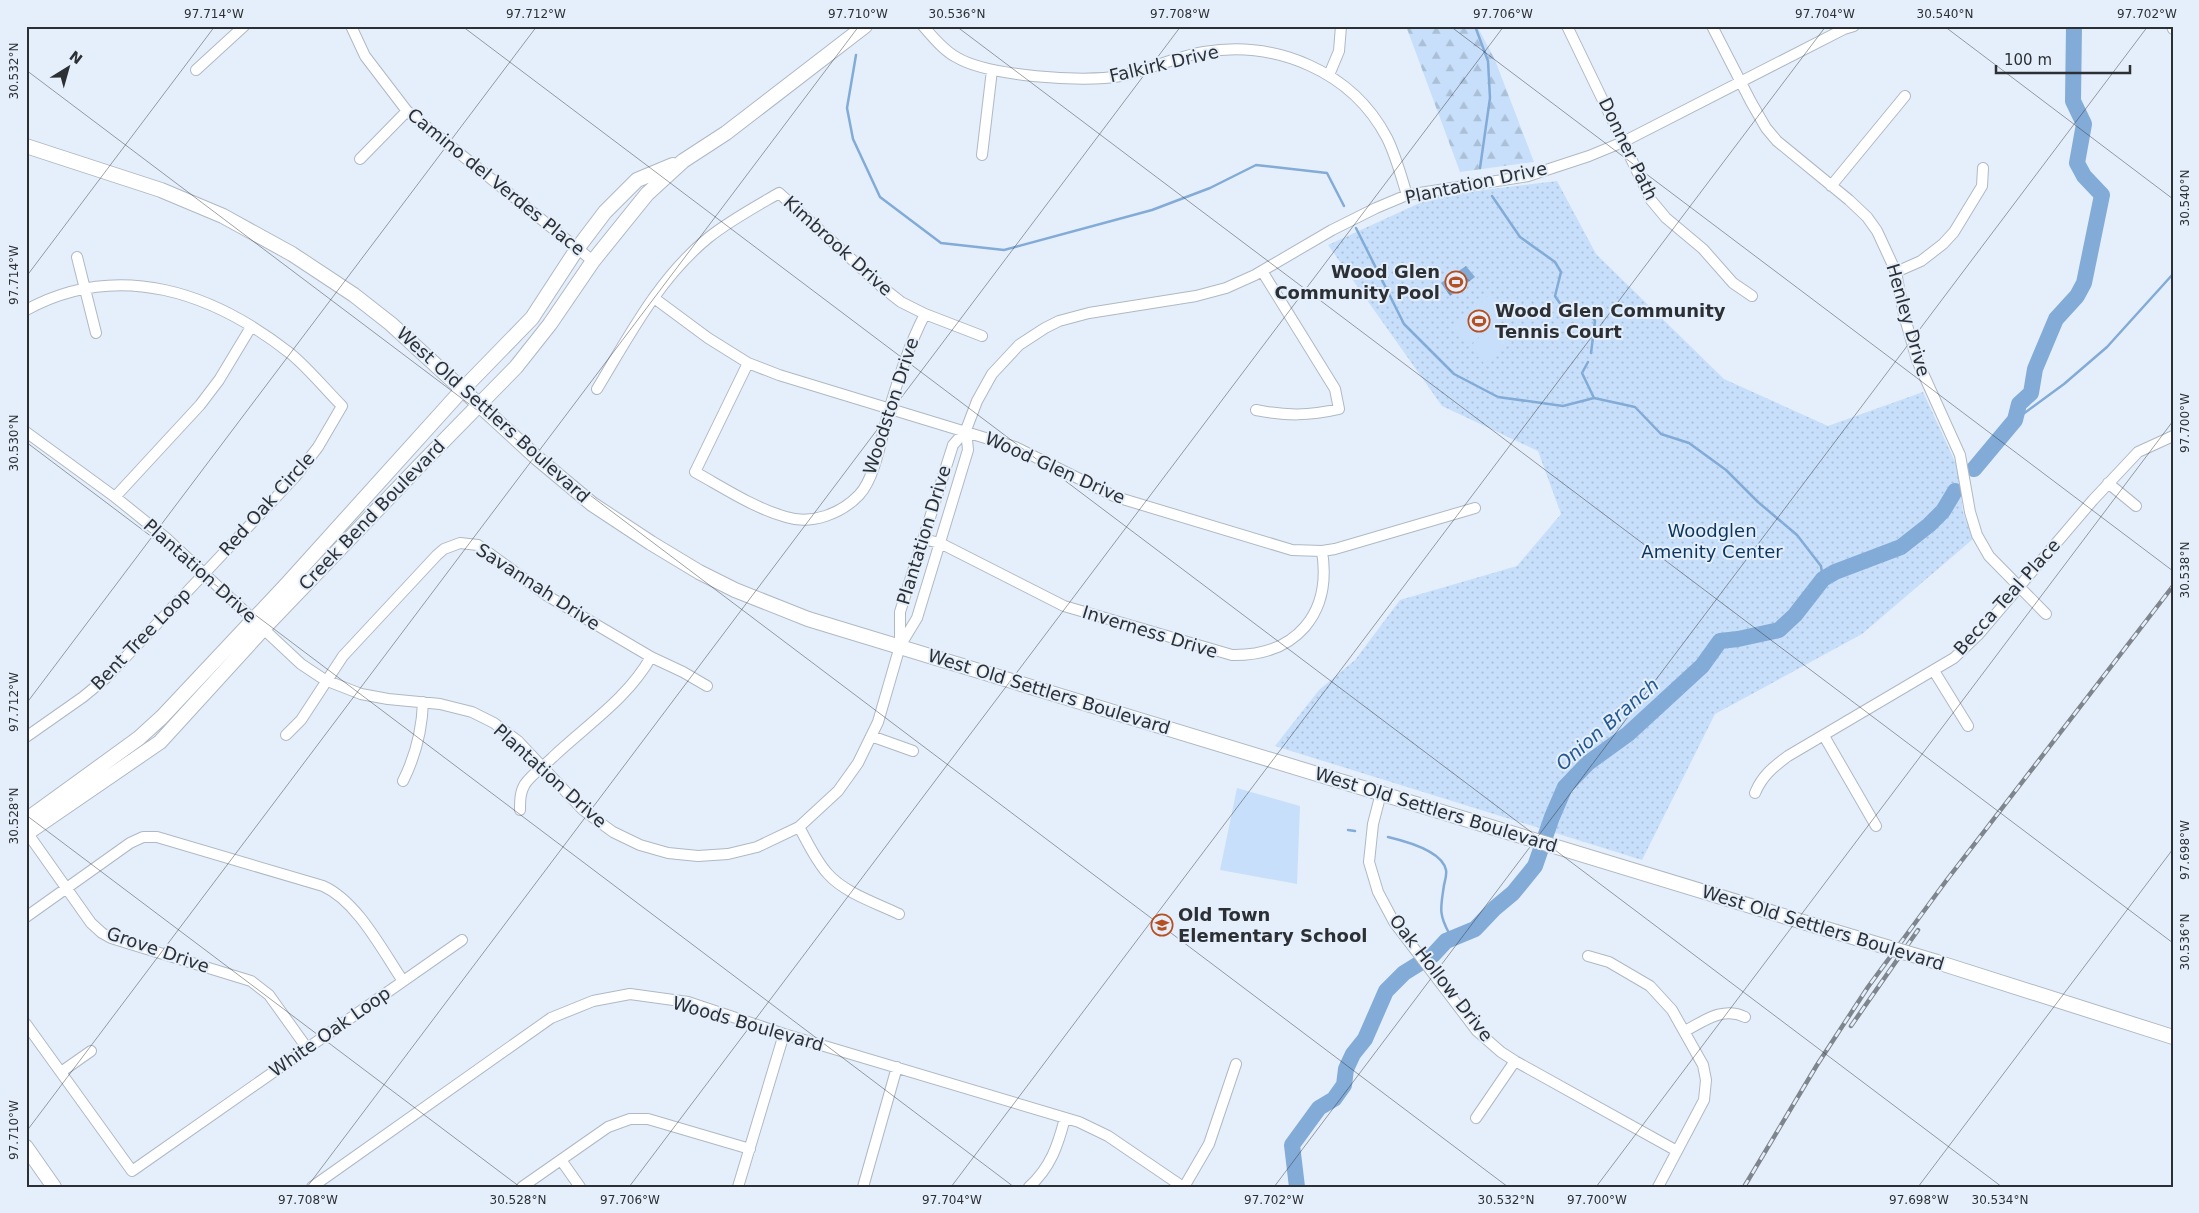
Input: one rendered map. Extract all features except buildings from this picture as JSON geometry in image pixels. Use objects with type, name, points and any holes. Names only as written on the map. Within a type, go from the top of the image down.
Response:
[{"type":"main road","name":"Creek Bend Boulevard","points":[[259,624],[516,367],[550,324],[593,261],[648,194],[683,161],[726,133],[865,26]]},
{"type":"main road","name":"West Old Settlers Boulevard","points":[[26,146],[161,190],[223,216],[292,254],[354,295],[391,324],[478,406],[592,504],[651,543],[699,572],[734,590],[799,616],[1937,962],[2173,1037]]},
{"type":"main road","name":"Creek Bend Boulevard","points":[[27,830],[160,742],[259,624],[462,390],[532,318],[577,249],[605,212],[637,180],[683,161]]},
{"type":"main road","points":[[26,1147],[54,1187]]},
{"type":"street","points":[[196,70],[244,26]]},
{"type":"street","name":"Camino del Verdes Place","points":[[351,26],[365,56],[407,112],[593,261]]},
{"type":"street","name":"Falkirk Drive","points":[[923,26],[942,48],[968,64],[992,70],[1075,79],[1106,78],[1202,53],[1241,49],[1264,51],[1294,59],[1329,75],[1358,99],[1378,124],[1393,153],[1407,196]]},
{"type":"street","points":[[1329,75],[1339,51],[1341,26]]},
{"type":"street","name":"Donner Path","points":[[1567,26],[1651,200],[1666,218],[1703,249],[1733,283],[1752,296]]},
{"type":"street","name":"Henley Drive","points":[[1712,26],[1766,128],[1777,142],[1867,217],[1881,238],[1896,272],[1904,315],[1917,360],[1960,455],[1970,512],[1977,535],[1989,556],[2018,588],[2046,614]]},
{"type":"street","name":"Plantation Drive","points":[[900,646],[900,612],[953,445],[966,430],[977,401],[992,374],[1019,345],[1045,328],[1059,321],[1089,313],[1211,292],[1241,282],[1332,230],[1376,208],[1407,196],[1528,176],[1589,156],[1623,142],[1847,27]]},
{"type":"street","points":[[982,155],[992,70]]},
{"type":"street","points":[[1831,186],[1905,96]]},
{"type":"street","points":[[360,159],[407,112]]},
{"type":"street","points":[[1896,272],[1921,261],[1943,244],[1954,232],[1982,186],[1983,168]]},
{"type":"street","name":"Kimbrook Drive","points":[[597,389],[654,298],[673,272],[708,238],[730,222],[779,193],[901,302],[925,314],[982,336]]},
{"type":"street","points":[[77,257],[96,333]]},
{"type":"street","points":[[1256,410],[1285,416],[1320,414],[1339,409],[1335,389],[1262,271]]},
{"type":"street","name":"Red Oak Circle","points":[[26,310],[63,294],[85,288],[128,285],[172,290],[209,303],[251,327],[292,355],[310,371],[342,406],[304,465],[205,573]]},
{"type":"street","name":"Wood Glen Drive","points":[[654,298],[708,338],[748,363],[797,380],[966,430],[1015,447],[1116,498],[1276,546],[1292,550],[1322,551],[1335,549],[1475,508]]},
{"type":"street","name":"Woodston Drive","points":[[748,363],[694,472],[771,511],[788,518],[810,521],[838,511],[859,495],[873,468],[906,357],[925,314]]},
{"type":"street","points":[[115,497],[200,404],[219,380],[251,327]]},
{"type":"street","name":"Plantation Drive","points":[[26,432],[115,497],[205,573],[301,664],[325,680],[361,694],[456,707],[494,723],[518,741],[567,795],[600,824],[640,845],[668,853],[706,856],[743,852],[771,842],[799,827],[838,791],[858,763],[878,722],[900,646],[917,618],[968,450],[966,430]]},
{"type":"street","name":"Becca Teal Place","points":[[1755,793],[1760,781],[1767,772],[1788,756],[1954,658],[1978,636],[2108,483],[2138,452],[2173,436]]},
{"type":"street","points":[[2108,483],[2136,506]]},
{"type":"street","name":"Inverness Drive","points":[[923,539],[940,543],[1064,606],[1232,655],[1248,655],[1272,651],[1284,645],[1304,627],[1315,611],[1320,598],[1324,566],[1322,551]]},
{"type":"street","name":"Savannah Drive","points":[[286,735],[301,720],[325,680],[343,656],[444,548],[460,543],[478,545],[546,595],[651,657],[707,686]]},
{"type":"street","name":"Bent Tree Loop","points":[[26,736],[83,697],[106,678],[205,573]]},
{"type":"street","points":[[520,810],[522,790],[528,780],[617,702],[634,684],[651,657]]},
{"type":"street","points":[[1934,671],[1968,726]]},
{"type":"street","points":[[403,781],[421,732],[423,702]]},
{"type":"street","points":[[872,736],[913,751]]},
{"type":"street","points":[[1824,736],[1876,826]]},
{"type":"street","name":"Oak Hollow Drive","points":[[1380,793],[1373,824],[1369,862],[1378,892],[1394,922],[1477,1031],[1501,1052],[1515,1061],[1677,1151]]},
{"type":"street","points":[[799,827],[821,866],[829,876],[844,887],[899,914]]},
{"type":"street","name":"Grove Drive","points":[[27,830],[91,923],[111,938],[240,977],[261,987],[270,995],[307,1048]]},
{"type":"street","name":"White Oak Loop","points":[[26,917],[130,843],[143,837],[162,838],[323,886],[339,895],[353,907],[403,981],[132,1171],[26,1024]]},
{"type":"street","points":[[403,981],[462,940]]},
{"type":"street","points":[[1588,956],[1609,962],[1650,986],[1672,1010],[1703,1065],[1706,1088],[1700,1111],[1658,1187]]},
{"type":"street","name":"Woods Boulevard","points":[[312,1187],[551,1018],[592,1001],[630,994],[688,1002],[784,1034],[1094,1128],[1184,1187]]},
{"type":"street","points":[[1685,1031],[1720,1014],[1736,1014],[1745,1017]]},
{"type":"street","points":[[738,1187],[784,1034]]},
{"type":"street","points":[[61,1072],[92,1051]]},
{"type":"street","points":[[1476,1118],[1515,1061]]},
{"type":"street","points":[[1184,1187],[1209,1144],[1236,1064]]},
{"type":"street","points":[[862,1187],[897,1067]]},
{"type":"street","points":[[1029,1187],[1040,1177],[1052,1160],[1065,1118]]},
{"type":"street","points":[[522,1187],[608,1127],[630,1119],[648,1119],[750,1149]]},
{"type":"street","points":[[561,1160],[580,1187]]},
{"type":"green space","points":[[1406,26],[1477,26],[1495,60],[1534,162],[1460,172]]},
{"type":"green space","name":"Woodglen Amenity Center","points":[[1557,181],[1596,254],[1724,379],[1828,426],[1923,392],[1957,466],[1963,512],[1973,539],[1862,634],[1715,714],[1642,860],[1275,746],[1319,690],[1355,660],[1400,600],[1517,566],[1561,514],[1538,451],[1442,406],[1328,245],[1435,196]]},
{"type":"green space","name":"Wood Glen Community Tennis Court","points":[[1489,295],[1505,313],[1469,346],[1453,329]]},
{"type":"green space","points":[[1497,324],[1511,339],[1484,363],[1470,348]]},
{"type":"green space","points":[[1237,788],[1300,806],[1297,884],[1220,870]]},
{"type":"water","name":"Wood Glen Community Pool","points":[[1466,266],[1475,277],[1450,296],[1441,283]]},
{"type":"waterway","points":[[1475,26],[1488,61],[1490,98],[1480,168]]},
{"type":"waterway","name":"Onion Branch","points":[[1974,469],[2015,420],[2019,404],[2031,393],[2035,369],[2056,319],[2077,296],[2084,283],[2102,195],[2084,176],[2077,163],[2084,124],[2073,101],[2074,26]]},
{"type":"waterway","points":[[856,55],[847,108],[853,139],[880,197],[941,243],[1004,250],[1152,210],[1210,188],[1256,165],[1327,173],[1344,206]]},
{"type":"waterway","points":[[1492,196],[1520,237],[1555,262],[1561,272],[1555,296],[1562,307],[1573,315],[1591,315],[1595,321],[1591,353]]},
{"type":"waterway","points":[[1356,228],[1404,324],[1454,374],[1498,397],[1563,406],[1594,398]]},
{"type":"waterway","points":[[2015,420],[2064,384],[2107,347],[2173,274]]},
{"type":"waterway","points":[[1588,362],[1582,373],[1594,398],[1635,407],[1661,434],[1689,443],[1726,470],[1758,502],[1797,535],[1821,566],[1823,579]]},
{"type":"waterway","name":"Onion Branch","points":[[1297,1187],[1292,1145],[1319,1108],[1334,1099],[1344,1085],[1346,1069],[1353,1054],[1365,1039],[1386,991],[1404,973],[1433,955],[1446,941],[1475,929],[1513,893],[1535,866],[1552,817],[1565,787],[1588,763],[1628,734],[1702,666],[1720,641],[1779,630],[1795,615],[1823,579],[1835,572],[1901,547],[1929,525],[1943,511],[1955,491]]},
{"type":"waterway","points":[[1348,830],[1355,831]]},
{"type":"waterway","points":[[1388,837],[1422,848],[1438,857],[1443,863],[1446,874],[1441,910],[1449,933],[1446,941]]},
{"type":"railway","points":[[1744,1187],[1817,1065],[1868,987],[1946,881],[2173,586]]},
{"type":"railway","points":[[1851,1026],[1918,930]]},
{"type":"place","name":"Wood Glen Community Pool","points":[[1456,282]]},
{"type":"place","name":"Wood Glen Community Tennis Court","points":[[1479,321]]},
{"type":"place","name":"Old Town Elementary School","points":[[1162,925]]}]
